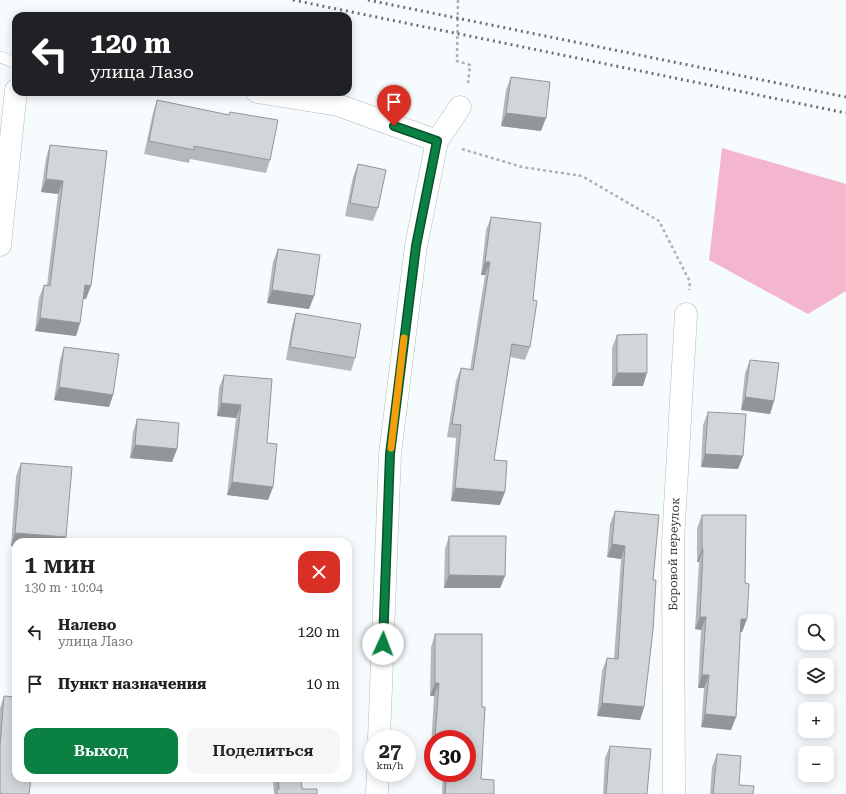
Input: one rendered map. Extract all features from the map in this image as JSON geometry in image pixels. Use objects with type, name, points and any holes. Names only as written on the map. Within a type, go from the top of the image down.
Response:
[{"type":"street","points":[[0,245],[15,96]]},
{"type":"street","points":[[282,96],[338,105],[437,141]]},
{"type":"street","points":[[379,730],[390,454],[416,246],[437,141],[460,107]]},
{"type":"street","name":"Боровой переулок","points":[[674,794],[673,541],[686,314]]},
{"type":"street","points":[[377,794],[378,782]]},
{"type":"lane","points":[[0,57],[12,62]]},
{"type":"path","points":[[458,0],[456,61],[470,65],[469,80],[460,107]]},
{"type":"path","points":[[437,141],[522,167],[582,176],[659,221],[690,282],[686,314]]},
{"type":"shaded area","points":[[722,148],[846,184],[846,291],[808,314],[709,260]]},
{"type":"building","points":[[511,77],[550,82],[546,118],[506,113]]},
{"type":"building","points":[[157,100],[229,115],[230,112],[278,120],[270,160],[194,146],[194,150],[149,141]]},
{"type":"building","points":[[50,145],[107,151],[91,286],[85,285],[80,323],[40,318],[44,285],[50,286],[63,181],[46,179]]},
{"type":"building","points":[[358,164],[386,170],[378,208],[350,203]]},
{"type":"building","points":[[491,217],[541,223],[533,300],[537,301],[530,347],[512,344],[494,460],[507,461],[505,492],[455,488],[461,425],[452,424],[461,368],[473,370],[490,262],[485,262]]},
{"type":"building","points":[[278,249],[320,255],[314,296],[272,290]]},
{"type":"building","points":[[296,313],[361,324],[355,358],[290,347]]},
{"type":"building","points":[[647,334],[647,373],[617,373],[617,335]]},
{"type":"building","points":[[64,347],[119,354],[113,395],[59,387]]},
{"type":"building","points":[[750,360],[779,363],[774,401],[745,397]]},
{"type":"building","points":[[224,375],[272,379],[267,443],[277,444],[273,487],[232,482],[241,405],[221,403]]},
{"type":"building","points":[[708,412],[746,414],[743,456],[705,454]]},
{"type":"building","points":[[137,419],[179,423],[177,449],[135,445]]},
{"type":"building","points":[[21,463],[72,467],[66,537],[15,533]]},
{"type":"building","points":[[615,511],[659,515],[653,580],[656,580],[653,630],[644,707],[602,703],[607,658],[618,659],[625,546],[612,544]]},
{"type":"building","points":[[702,515],[746,515],[745,583],[749,584],[747,619],[741,619],[736,717],[705,714],[709,675],[702,675],[706,617],[700,617],[703,549]]},
{"type":"building","points":[[449,536],[506,536],[505,576],[449,575]]},
{"type":"building","points":[[435,634],[482,634],[482,707],[485,707],[481,779],[494,780],[494,794],[445,794],[446,782],[476,782],[476,730],[436,730],[439,683],[435,683]]},
{"type":"building","points":[[4,696],[12,697],[12,782],[30,782],[29,794],[0,793],[0,746]]},
{"type":"building","points":[[610,746],[651,749],[647,794],[606,794]]},
{"type":"building","points":[[717,754],[741,756],[739,785],[754,786],[753,794],[713,794]]},
{"type":"building","points":[[278,782],[301,782],[302,789],[317,789],[317,794],[277,794],[277,789],[279,789]]},
{"type":"railway","points":[[293,0],[352,12]]},
{"type":"railway","points":[[368,0],[846,97]]},
{"type":"railway","points":[[352,12],[846,113]]},
{"type":"slow traffic","points":[[391,448],[404,338]]},
{"type":"route","points":[[383,644],[390,454],[416,246],[437,141],[394,126]]}]
